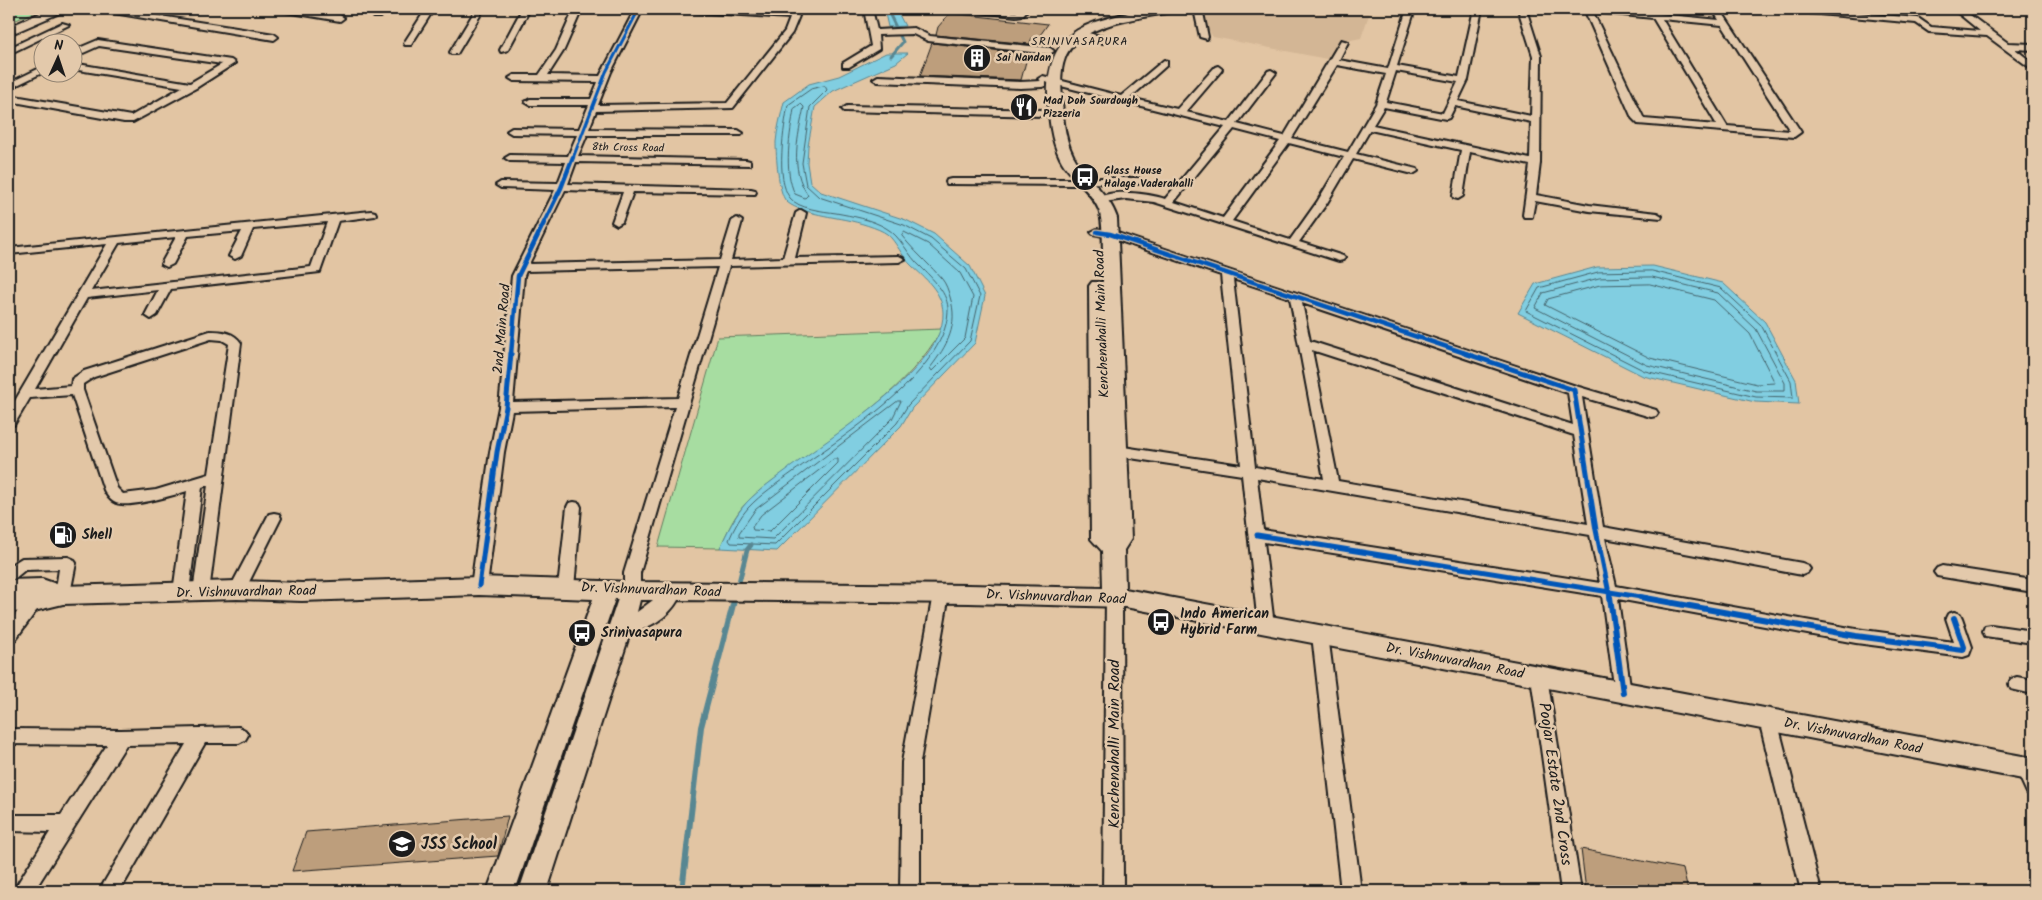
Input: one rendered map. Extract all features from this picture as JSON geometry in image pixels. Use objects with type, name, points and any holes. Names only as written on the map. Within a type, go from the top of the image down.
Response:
[{"type":"main road","points":[[9,31],[58,9]]},
{"type":"main road","name":"Kenchenahalli Main Road","points":[[1046,82],[1060,53],[1071,38],[1078,33],[1104,23],[1166,9]]},
{"type":"main road","name":"Kenchenahalli Main Road","points":[[1046,82],[1054,98],[1060,143],[1070,164],[1080,181],[1090,201],[1104,233],[1117,451],[1120,539],[1113,548],[1102,539],[1104,233],[1108,212],[1102,199],[1080,181],[1059,166],[1048,144],[1044,113],[1046,59],[1062,36],[1072,29],[1089,22],[1130,10]]},
{"type":"main road","points":[[1113,548],[1114,598]]},
{"type":"main road","points":[[533,891],[620,626],[632,582]]},
{"type":"main road","name":"Dr. Vishnuvardhan Road","points":[[9,589],[46,595],[237,590],[302,592],[480,586],[607,590],[632,582],[672,591],[1114,598],[1623,692],[2031,775]]},
{"type":"main road","points":[[501,891],[607,590]]},
{"type":"main road","points":[[620,626],[639,622],[655,612],[668,599],[672,591]]},
{"type":"main road","name":"Dr. Vishnuvardhan Road","points":[[9,603],[46,595]]},
{"type":"street","points":[[102,9],[123,10],[274,37]]},
{"type":"street","points":[[280,9],[340,18]]},
{"type":"street","points":[[408,43],[430,9]]},
{"type":"street","points":[[454,52],[480,9]]},
{"type":"street","points":[[504,50],[526,9]]},
{"type":"street","points":[[542,78],[560,50],[578,9]]},
{"type":"street","name":"2nd Main Road","points":[[480,586],[497,452],[506,407],[518,276],[561,188],[603,79],[639,9]]},
{"type":"street","points":[[530,102],[593,105],[730,106],[789,31],[795,16],[677,9]]},
{"type":"street","points":[[846,65],[876,47],[868,9]]},
{"type":"street","points":[[968,9],[1016,14],[1024,9]]},
{"type":"street","points":[[1191,9],[1199,13],[1204,37]]},
{"type":"street","points":[[1292,244],[1322,204],[1381,104],[1411,9]]},
{"type":"street","points":[[1381,104],[1446,116],[1463,80],[1478,9]]},
{"type":"street","points":[[1522,9],[1537,56],[1534,163],[1528,215]]},
{"type":"street","points":[[1588,9],[1726,23]]},
{"type":"street","points":[[1588,9],[1637,118],[1641,122],[1794,134],[1796,132],[1716,9]]},
{"type":"street","points":[[1787,9],[1837,12],[1918,21]]},
{"type":"street","points":[[1902,9],[1929,29],[1991,34]]},
{"type":"street","points":[[1957,9],[2033,67]]},
{"type":"street","points":[[1656,16],[1724,129]]},
{"type":"street","points":[[9,51],[65,25]]},
{"type":"street","points":[[874,33],[907,30],[914,31],[928,38],[1050,51]]},
{"type":"street","points":[[1078,33],[1103,40]]},
{"type":"street","points":[[1225,222],[1287,139],[1334,62],[1344,42]]},
{"type":"street","points":[[9,98],[133,119],[194,86],[231,63],[98,43],[82,50]]},
{"type":"street","points":[[2006,46],[2033,47]]},
{"type":"street","points":[[1334,62],[1463,80]]},
{"type":"street","points":[[1124,98],[1164,64]]},
{"type":"street","points":[[82,68],[194,86]]},
{"type":"street","points":[[1180,112],[1218,69]]},
{"type":"street","points":[[1167,203],[1232,125],[1271,73]]},
{"type":"street","points":[[9,86],[32,75]]},
{"type":"street","points":[[514,78],[603,79]]},
{"type":"street","points":[[878,79],[1020,85],[1046,82],[1124,98],[1413,170]]},
{"type":"street","points":[[1453,103],[1536,120]]},
{"type":"street","points":[[847,109],[1044,113]]},
{"type":"street","points":[[1368,127],[1534,163]]},
{"type":"street","points":[[512,131],[584,130],[738,133]]},
{"type":"street","points":[[1458,196],[1466,148]]},
{"type":"street","name":"8th Cross Road","points":[[510,158],[746,163]]},
{"type":"street","points":[[951,182],[1138,181]]},
{"type":"street","points":[[500,185],[751,192]]},
{"type":"street","points":[[617,222],[629,189]]},
{"type":"street","points":[[1102,199],[1126,196],[1155,199],[1339,258]]},
{"type":"street","points":[[1530,198],[1589,208],[1657,216]]},
{"type":"street","points":[[788,262],[801,213]]},
{"type":"street","points":[[9,252],[371,214]]},
{"type":"street","points":[[83,295],[316,270],[334,218]]},
{"type":"street","points":[[632,582],[682,402],[737,221]]},
{"type":"street","points":[[235,256],[249,227]]},
{"type":"street","points":[[166,264],[184,233]]},
{"type":"street","points":[[1104,233],[1574,390],[1651,413]]},
{"type":"street","points":[[9,422],[114,240]]},
{"type":"street","points":[[521,268],[899,259]]},
{"type":"street","points":[[1227,274],[1266,625]]},
{"type":"street","points":[[151,315],[166,286]]},
{"type":"street","points":[[1295,296],[1332,484]]},
{"type":"street","points":[[191,592],[216,477],[234,343],[231,338],[220,335],[210,336],[89,374],[77,382],[77,390],[111,490],[120,499],[141,499],[216,477]]},
{"type":"street","points":[[1305,344],[1581,432]]},
{"type":"street","points":[[25,394],[77,390]]},
{"type":"street","points":[[1574,390],[1596,530],[1609,592],[1623,692]]},
{"type":"street","points":[[506,407],[682,402]]},
{"type":"street","points":[[1117,451],[1332,484],[1596,530],[1802,569]]},
{"type":"street","points":[[191,592],[195,483]]},
{"type":"street","points":[[566,588],[574,507]]},
{"type":"street","points":[[237,590],[274,518]]},
{"type":"street","points":[[1257,535],[1609,592],[1856,636],[1963,650],[1964,647],[1954,618]]},
{"type":"street","points":[[9,574],[22,564],[68,563],[46,595],[9,636]]},
{"type":"street","points":[[1942,572],[2033,586]]},
{"type":"street","points":[[910,891],[911,762],[941,594]]},
{"type":"street","name":"Kenchenahalli Main Road","points":[[1113,891],[1114,598]]},
{"type":"street","points":[[1991,631],[2033,637]]},
{"type":"street","points":[[1320,635],[1351,891]]},
{"type":"street","name":"Poojar Estate 2nd Cross","points":[[1539,676],[1571,891]]},
{"type":"street","points":[[1768,720],[1811,891]]},
{"type":"street","points":[[9,736],[121,738],[239,735]]},
{"type":"street","points":[[109,891],[200,736]]},
{"type":"street","points":[[23,891],[121,738]]},
{"type":"street","points":[[9,823],[66,824]]},
{"type":"shaded area","points":[[1195,9],[1371,9],[1361,38],[1341,42],[1332,60],[1213,37]]},
{"type":"green space","points":[[9,9],[42,9],[9,23]]},
{"type":"green space","points":[[942,329],[928,350],[895,388],[856,420],[770,482],[747,502],[735,518],[720,548],[658,547],[718,337]]},
{"type":"water","points":[[884,9],[896,9],[905,26],[888,27]]},
{"type":"water","points":[[886,53],[908,53],[896,63],[833,91],[815,107],[808,146],[807,163],[810,182],[821,192],[906,220],[934,234],[970,266],[985,296],[975,343],[912,408],[901,426],[777,551],[720,548],[735,518],[747,502],[768,484],[894,390],[920,363],[937,337],[943,312],[940,298],[927,281],[908,262],[887,234],[868,226],[791,205],[783,196],[779,182],[776,142],[784,102],[809,84],[839,76]]},
{"type":"water","points":[[1653,266],[1723,283],[1765,322],[1796,380],[1799,404],[1755,402],[1643,376],[1518,313],[1535,284],[1597,267]]},
{"type":"building","points":[[950,13],[1048,24],[1038,38],[1032,37],[1030,44],[936,35],[938,27]]},
{"type":"building","name":"Sai Nandan","points":[[932,43],[1028,54],[1021,80],[920,76]]},
{"type":"building","name":"JSS School","points":[[508,816],[498,856],[292,871],[306,832]]},
{"type":"building","points":[[1581,849],[1683,869],[1688,891],[1586,891]]},
{"type":"waterway","points":[[887,9],[903,42],[891,56]]},
{"type":"waterway","points":[[735,598],[747,550],[751,545]]},
{"type":"waterway","points":[[682,891],[701,727],[735,597]]},
{"type":"cycle path","points":[[479,586],[497,452],[506,407],[518,276],[561,188],[606,72],[639,9]]},
{"type":"cycle path","points":[[1097,232],[1110,234],[1574,390],[1596,530],[1609,591],[1623,693]]},
{"type":"cycle path","points":[[1257,535],[1609,591],[1856,636],[1963,650],[1964,647],[1954,618]]},
{"type":"place","name":"Sai Nandan","points":[[977,58]]},
{"type":"place","name":"Mad Doh Sourdough Pizzeria","points":[[1024,107]]},
{"type":"place","name":"Glass House Halage Vaderahalli","points":[[1085,177]]},
{"type":"place","name":"Shell","points":[[63,535]]},
{"type":"place","name":"Indo American Hybrid Farm","points":[[1161,622]]},
{"type":"place","name":"Srinivasapura","points":[[582,633]]},
{"type":"place","name":"JSS School","points":[[402,844]]},
{"type":"district","name":"SRINIVASAPURA","points":[[1080,41]]}]
